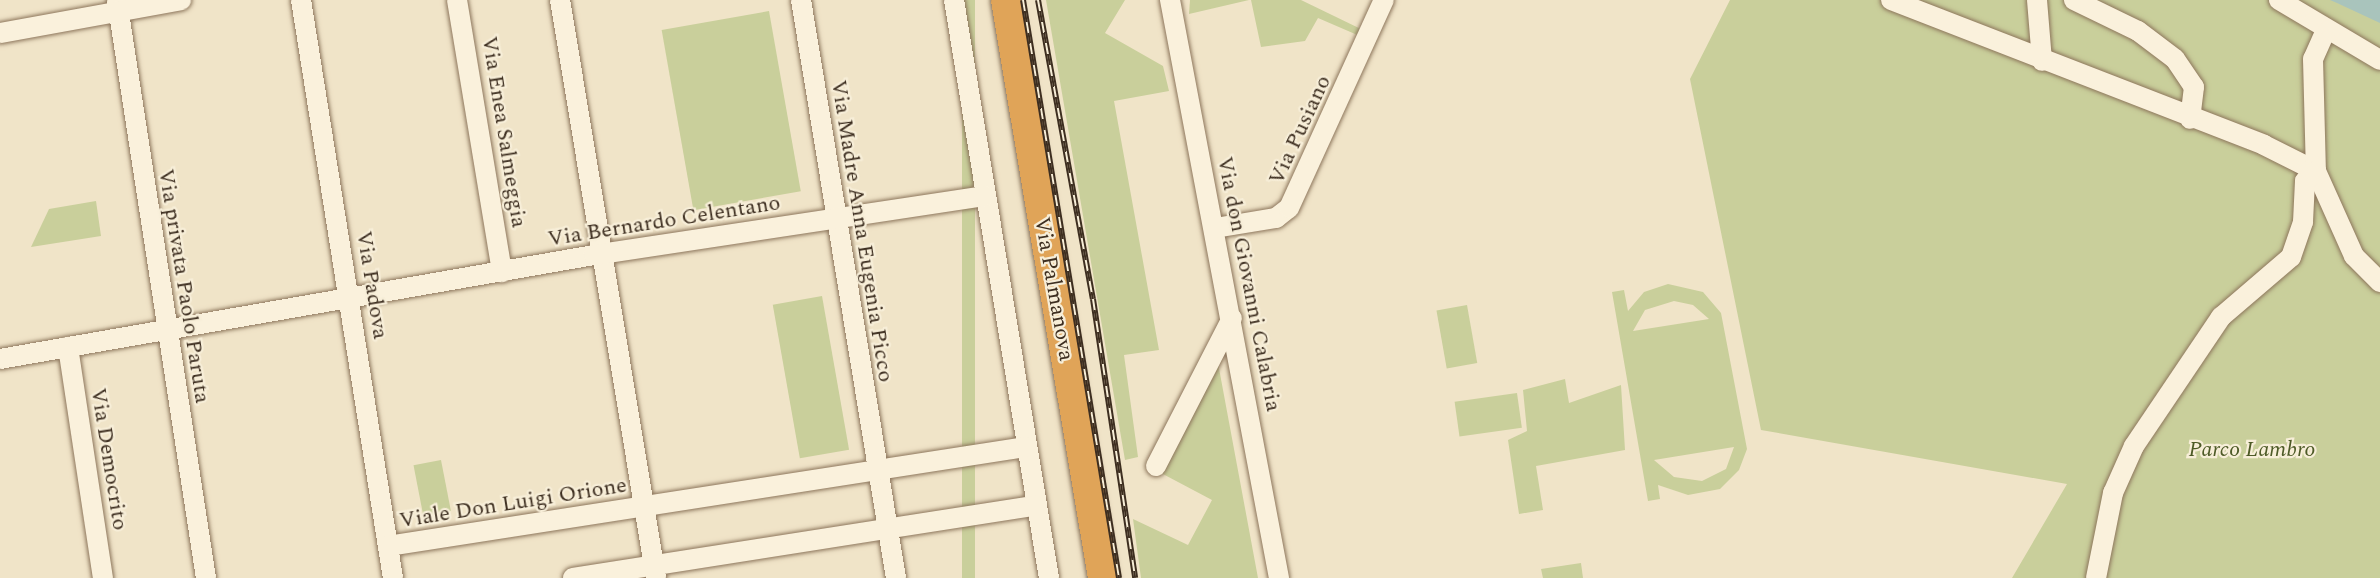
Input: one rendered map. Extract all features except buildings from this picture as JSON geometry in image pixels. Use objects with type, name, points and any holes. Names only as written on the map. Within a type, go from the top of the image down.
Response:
[{"type":"highway","name":"Via Palmanova","points":[[988,0],[1083,578]]},
{"type":"highway","name":"Via Palmanova","points":[[1006,0],[1103,578]]},
{"type":"street","points":[[0,33],[117,5],[181,0]]},
{"type":"street","name":"Via Padova","points":[[301,0],[393,578]]},
{"type":"street","name":"Via Enea Salmeggia","points":[[457,0],[502,272]]},
{"type":"street","points":[[560,0],[644,507]]},
{"type":"street","name":"Via Madre Anna Eugenia Picco","points":[[801,0],[875,471]]},
{"type":"street","points":[[954,0],[1035,506],[1049,578]]},
{"type":"street","name":"Via don Giovanni Calabria","points":[[1170,0],[1232,318],[1279,578]]},
{"type":"street","name":"Via Pusiano","points":[[1215,228],[1272,219],[1289,208],[1384,0]]},
{"type":"street","points":[[1891,0],[2190,119],[2264,145],[2316,171]]},
{"type":"street","points":[[2037,0],[2042,61]]},
{"type":"street","points":[[2074,0],[2139,32],[2180,64],[2194,87],[2190,119]]},
{"type":"street","points":[[2279,0],[2380,60]]},
{"type":"street","name":"Via privata Paolo Paruta","points":[[117,5],[206,578]]},
{"type":"street","points":[[2326,30],[2313,59],[2316,171],[2354,256],[2380,282]]},
{"type":"street","points":[[2096,578],[2113,493],[2134,446],[2222,317],[2291,257],[2303,222],[2304,182],[2316,171]]},
{"type":"street","name":"Via Bernardo Celentano","points":[[0,358],[603,254],[986,196]]},
{"type":"street","points":[[1156,466],[1232,318]]},
{"type":"street","name":"Via Democrito","points":[[68,347],[104,578]]},
{"type":"street","name":"Viale Don Luigi Orione","points":[[388,546],[1026,447]]},
{"type":"street","points":[[875,471],[896,578]]},
{"type":"street","points":[[573,578],[655,572],[887,528],[1035,506]]},
{"type":"street","name":"Viale Don Luigi Orione","points":[[644,507],[655,572]]},
{"type":"green space","points":[[962,0],[975,0],[975,578],[962,578]]},
{"type":"green space","points":[[1046,0],[1125,0],[1105,33],[1163,66],[1169,91],[1114,101],[1159,350],[1124,355],[1138,457],[1125,460]]},
{"type":"green space","points":[[1190,0],[1249,0],[1189,14]]},
{"type":"green space","points":[[1251,0],[1301,0],[1365,31],[1362,37],[1318,18],[1305,41],[1261,47]]},
{"type":"green space","name":"Parco Lambro","points":[[1730,0],[2380,0],[2380,578],[2012,578],[2067,484],[1761,430],[1690,79]]},
{"type":"green space","points":[[769,11],[801,191],[693,210],[662,30]]},
{"type":"green space","points":[[96,201],[101,236],[31,247],[49,209]]},
{"type":"green space","points":[[1668,284],[1703,292],[1721,313],[1747,449],[1739,470],[1720,489],[1688,495],[1658,485],[1660,499],[1648,501],[1612,292],[1624,290],[1628,311],[1644,292]],"holes":[[[1674,301],[1693,305],[1709,319],[1633,331],[1645,310]],[[1734,447],[1726,469],[1702,481],[1674,477],[1654,460]]]},
{"type":"green space","points":[[822,296],[849,450],[800,458],[773,305]]},
{"type":"green space","points":[[1467,305],[1477,363],[1447,368],[1436,310]]},
{"type":"green space","points":[[1218,363],[1258,578],[1141,578],[1133,519],[1188,545],[1212,500],[1161,473]]},
{"type":"green space","points":[[1565,379],[1569,403],[1621,385],[1625,450],[1536,466],[1543,510],[1519,514],[1508,440],[1527,431],[1523,390]]},
{"type":"green space","points":[[1517,393],[1522,428],[1459,436],[1455,402]]},
{"type":"green space","points":[[441,460],[451,511],[423,516],[414,465]]},
{"type":"green space","points":[[1581,563],[1583,578],[1543,578],[1541,569]]},
{"type":"water","points":[[2330,0],[2380,0],[2380,23],[2337,3]]},
{"type":"railway","points":[[1023,0],[1119,578]]},
{"type":"railway","points":[[1038,0],[1093,299],[1135,578]]}]
